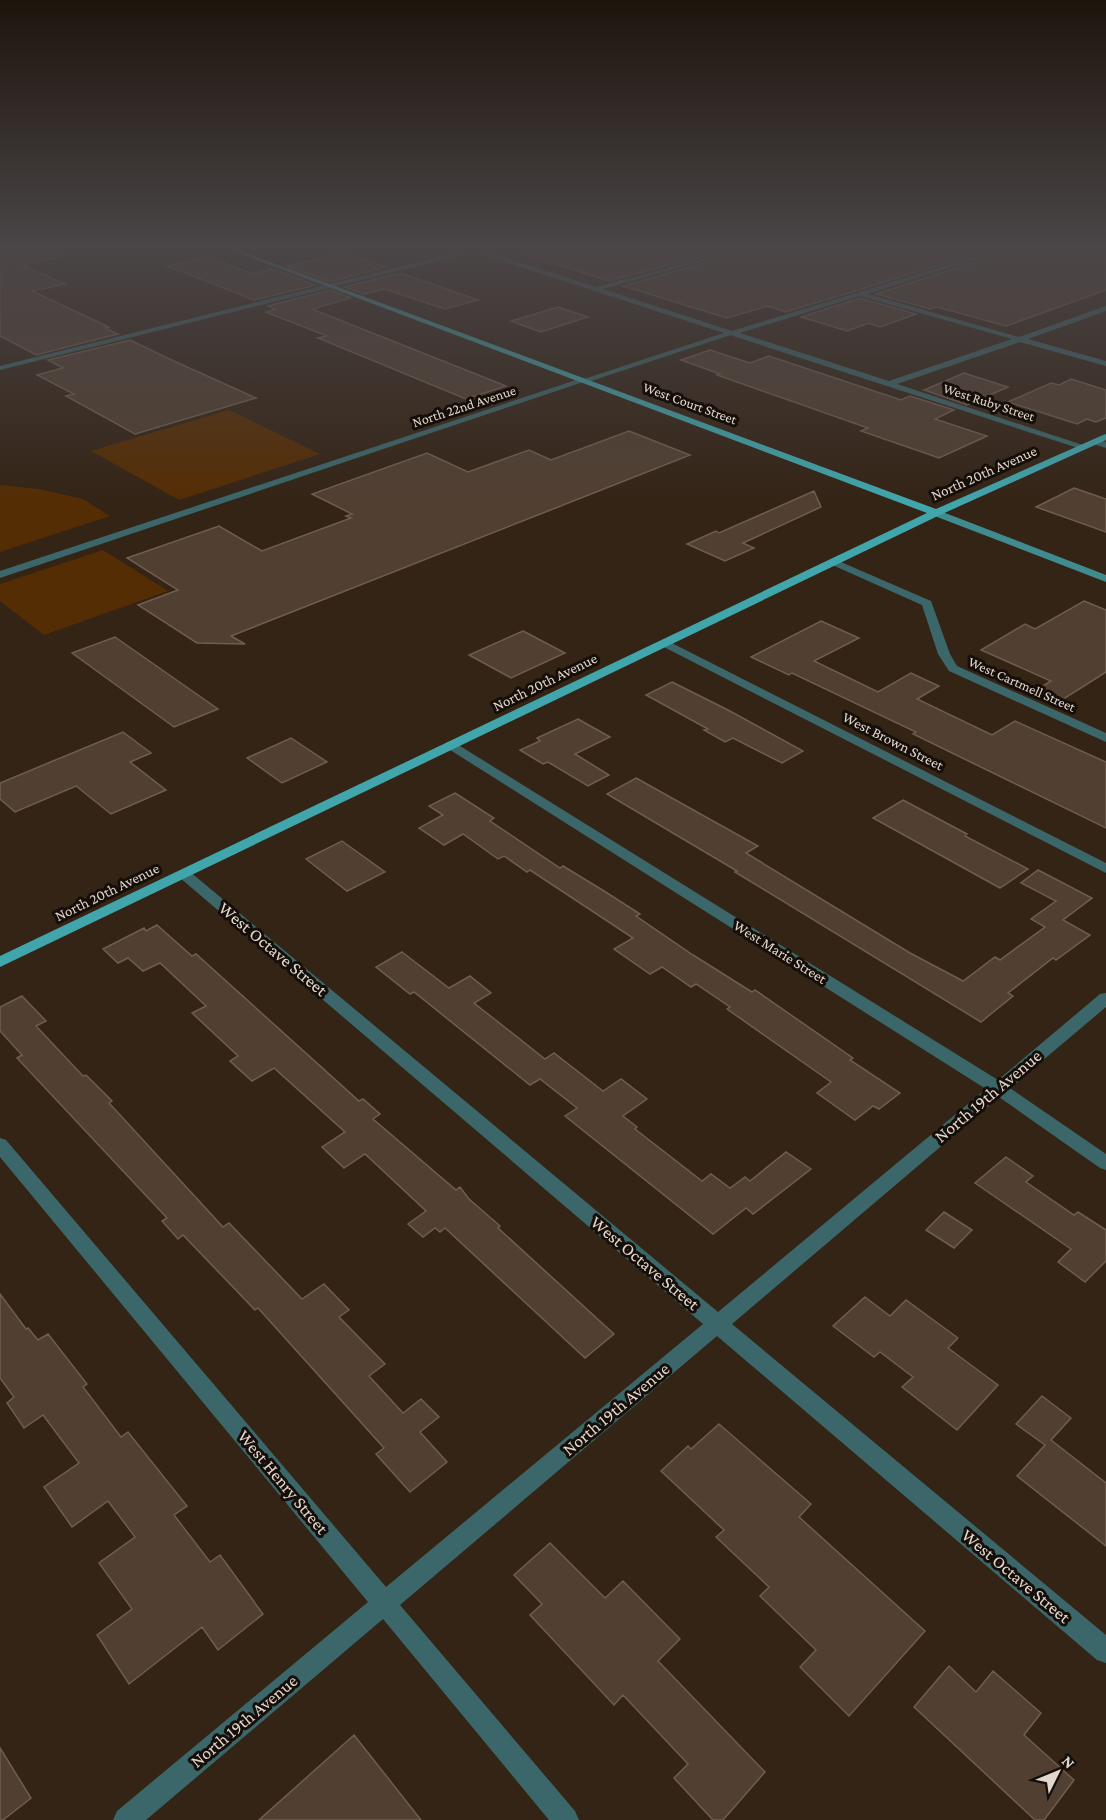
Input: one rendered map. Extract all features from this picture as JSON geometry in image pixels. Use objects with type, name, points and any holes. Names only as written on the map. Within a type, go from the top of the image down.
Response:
[{"type":"main road","name":"West Court Street","points":[[458,333],[1106,579]]},
{"type":"main road","name":"North 20th Avenue","points":[[0,962],[936,513],[1084,447],[1101,443],[1106,437]]},
{"type":"street","points":[[0,368],[139,333]]},
{"type":"street","name":"North 22nd Avenue","points":[[0,575],[733,333]]},
{"type":"street","name":"West Ruby Street","points":[[733,333],[1084,447]]},
{"type":"street","points":[[998,333],[1106,364]]},
{"type":"street","points":[[889,384],[1037,333]]},
{"type":"street","name":"West Cartmell Street","points":[[834,562],[927,603],[944,654],[953,668],[1106,738]]},
{"type":"street","name":"West Brown Street","points":[[664,643],[1106,869]]},
{"type":"street","name":"West Marie Street","points":[[452,745],[998,1088],[1106,1163]]},
{"type":"street","name":"West Octave Street","points":[[183,874],[1106,1651]]},
{"type":"street","name":"North 19th Avenue","points":[[126,1820],[1106,998]]},
{"type":"street","name":"West Henry Street","points":[[0,1145],[566,1820]]},
{"type":"shaded area","points":[[229,410],[320,454],[179,500],[91,451]]},
{"type":"shaded area","points":[[0,485],[38,489],[83,499],[110,516],[0,552]]},
{"type":"shaded area","points":[[103,550],[168,591],[44,635],[0,601],[0,584]]},
{"type":"building","points":[[0,333],[118,334],[36,355],[0,336]]},
{"type":"building","points":[[319,333],[372,333],[506,386],[466,399],[318,338],[327,336]]},
{"type":"building","points":[[130,340],[256,398],[135,434],[66,396],[74,394],[37,375],[63,368],[48,360]]},
{"type":"building","points":[[710,350],[750,363],[769,356],[901,400],[910,396],[954,410],[935,419],[987,436],[939,458],[861,431],[868,428],[681,360]]},
{"type":"building","points":[[964,373],[1008,387],[967,405],[924,390]]},
{"type":"building","points":[[1071,379],[1106,390],[1106,418],[1096,422],[1087,419],[1077,424],[1008,402],[1051,383],[1059,385]]},
{"type":"building","points":[[629,431],[690,455],[231,636],[245,644],[197,643],[138,605],[178,590],[127,558],[219,526],[262,551],[351,518],[346,516],[352,514],[312,494],[427,453],[468,472],[529,450],[551,460]]},
{"type":"building","points":[[1074,488],[1106,499],[1106,532],[1036,507]]},
{"type":"building","points":[[814,491],[821,507],[743,543],[754,548],[725,561],[687,544],[716,531],[719,533]]},
{"type":"building","points":[[1084,601],[1106,610],[1106,672],[1062,700],[1038,689],[1051,681],[981,650],[1025,624],[1035,629]]},
{"type":"building","points":[[821,621],[859,638],[814,661],[878,692],[911,673],[939,686],[917,699],[992,735],[1015,721],[1106,762],[1106,828],[913,734],[916,732],[792,673],[789,675],[751,657]]},
{"type":"building","points":[[523,631],[565,653],[511,678],[469,655]]},
{"type":"building","points":[[115,637],[218,709],[174,727],[72,653]]},
{"type":"building","points":[[672,682],[803,751],[782,763],[733,738],[725,742],[704,730],[708,729],[646,695]]},
{"type":"building","points":[[578,719],[610,737],[575,754],[609,775],[588,786],[548,762],[543,764],[520,750],[540,741],[537,738]]},
{"type":"building","points":[[123,732],[151,753],[130,762],[166,790],[111,814],[76,786],[15,812],[0,799],[0,783]]},
{"type":"building","points":[[291,738],[327,762],[282,783],[247,758]]},
{"type":"building","points":[[636,778],[758,846],[746,853],[910,953],[963,981],[995,957],[1000,960],[1045,927],[1031,919],[1056,901],[1021,883],[1038,870],[1092,898],[1063,920],[1090,935],[1056,960],[1053,958],[1008,993],[1013,996],[981,1022],[735,872],[737,871],[607,794]]},
{"type":"building","points":[[455,793],[494,818],[490,821],[560,868],[563,866],[604,891],[640,914],[636,916],[693,955],[752,992],[755,990],[853,1058],[850,1060],[900,1093],[879,1109],[873,1106],[855,1120],[817,1093],[831,1082],[727,1009],[730,1007],[696,984],[691,987],[662,967],[650,974],[614,949],[633,938],[530,870],[527,872],[504,856],[498,859],[463,834],[444,845],[419,828],[443,815],[429,806]]},
{"type":"building","points":[[903,800],[1028,869],[1000,888],[873,818]]},
{"type":"building","points":[[342,841],[385,872],[347,891],[306,859]]},
{"type":"building","points":[[157,925],[192,956],[196,954],[359,1101],[363,1099],[380,1114],[373,1119],[456,1190],[460,1187],[469,1199],[500,1226],[498,1228],[614,1334],[585,1358],[445,1228],[440,1232],[435,1228],[423,1237],[408,1224],[426,1211],[365,1154],[344,1168],[322,1147],[345,1132],[274,1068],[252,1081],[230,1061],[238,1056],[192,1013],[206,1006],[160,963],[143,971],[128,958],[118,963],[103,949],[144,928],[146,931]]},
{"type":"building","points":[[402,952],[449,988],[470,976],[491,993],[474,1003],[545,1059],[554,1053],[603,1091],[621,1079],[647,1099],[623,1116],[637,1127],[635,1129],[702,1181],[711,1174],[730,1188],[745,1177],[750,1181],[786,1152],[811,1169],[753,1214],[746,1208],[713,1234],[565,1116],[577,1108],[540,1079],[530,1085],[414,992],[410,994],[376,967]]},
{"type":"building","points":[[22,996],[46,1021],[36,1026],[83,1076],[86,1075],[112,1101],[109,1103],[223,1227],[229,1223],[302,1299],[324,1284],[349,1310],[339,1317],[385,1364],[369,1376],[403,1413],[421,1399],[439,1417],[420,1432],[447,1462],[410,1492],[376,1454],[384,1448],[258,1308],[255,1310],[183,1235],[178,1239],[162,1221],[167,1218],[17,1058],[22,1055],[0,1031],[0,1007]]},
{"type":"building","points":[[1006,1157],[1033,1176],[1026,1182],[1074,1215],[1078,1212],[1106,1230],[1106,1261],[1085,1282],[1058,1262],[1071,1249],[975,1183]]},
{"type":"building","points":[[944,1212],[972,1230],[954,1248],[926,1230]]},
{"type":"building","points":[[0,1294],[26,1329],[28,1328],[38,1340],[48,1334],[87,1384],[83,1387],[121,1437],[128,1432],[187,1506],[174,1515],[210,1562],[220,1555],[263,1614],[218,1650],[202,1627],[129,1684],[97,1635],[132,1609],[99,1563],[135,1537],[108,1501],[72,1527],[44,1487],[79,1463],[43,1415],[24,1428],[7,1403],[14,1397],[0,1378]]},
{"type":"building","points":[[865,1297],[890,1316],[906,1300],[958,1338],[948,1348],[998,1385],[957,1430],[902,1387],[913,1377],[880,1352],[874,1357],[833,1326]]},
{"type":"building","points":[[1042,1396],[1071,1418],[1051,1440],[1106,1483],[1106,1546],[1017,1476],[1045,1445],[1016,1424]]},
{"type":"building","points":[[719,1424],[811,1504],[799,1517],[925,1631],[849,1716],[800,1667],[816,1650],[760,1596],[769,1587],[716,1537],[724,1530],[661,1471],[688,1446],[691,1449]]},
{"type":"building","points":[[550,1543],[605,1598],[623,1581],[680,1639],[658,1661],[765,1772],[723,1820],[713,1820],[674,1778],[688,1764],[623,1695],[614,1705],[530,1615],[542,1604],[514,1575]]},
{"type":"building","points":[[949,1666],[976,1692],[993,1671],[1041,1713],[1024,1735],[1074,1780],[1044,1820],[1035,1820],[914,1707]]},
{"type":"building","points":[[354,1735],[421,1820],[259,1820]]},
{"type":"building","points":[[0,1748],[31,1798],[3,1820],[0,1820]]}]
